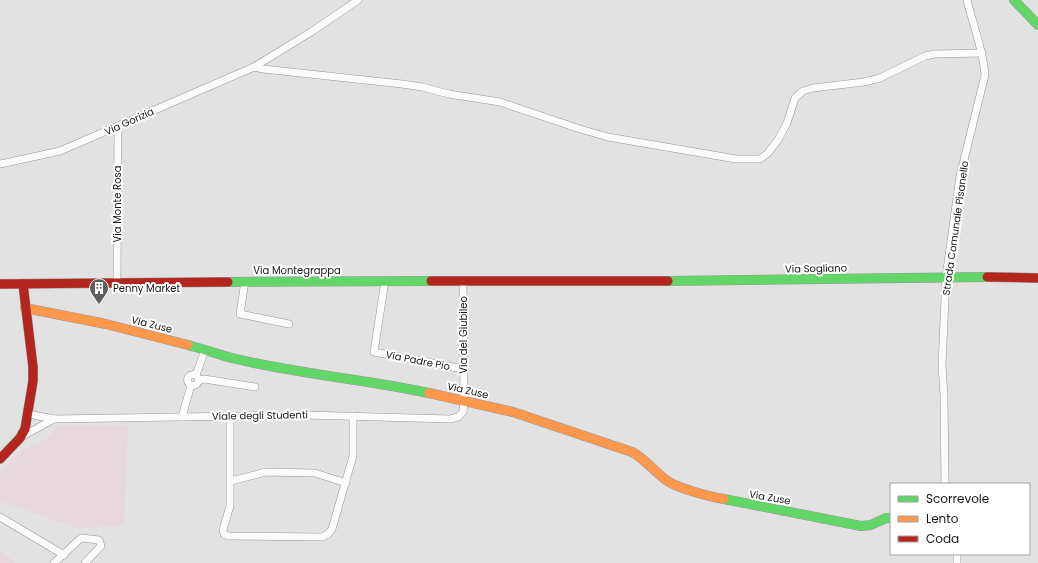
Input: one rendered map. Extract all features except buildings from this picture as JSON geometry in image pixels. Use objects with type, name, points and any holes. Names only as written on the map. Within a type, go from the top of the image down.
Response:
[{"type":"main road","points":[[1014,0],[1038,24]]},
{"type":"main road","name":"Via Sogliano","points":[[594,282],[946,277],[1038,278]]},
{"type":"main road","name":"Via Montegrappa","points":[[0,284],[385,281],[594,282]]},
{"type":"main road","points":[[0,458],[20,438],[27,422],[33,381],[33,367],[23,284]]},
{"type":"main road","name":"Via Zuse","points":[[25,308],[106,324],[161,337],[233,358],[278,367],[394,385],[514,412],[632,452],[644,460],[666,480],[676,485],[717,498],[861,526],[871,525],[886,518],[890,518]]},
{"type":"street","name":"Via Gorizia","points":[[0,164],[60,151],[254,67],[311,32],[358,0]]},
{"type":"street","name":"Strada Comunale Pisanello","points":[[945,483],[944,396],[942,365],[946,277],[960,176],[985,75],[982,53],[967,0]]},
{"type":"street","points":[[254,67],[422,87],[449,94],[500,102],[608,137],[736,159],[750,160],[760,159],[767,154],[778,140],[787,123],[795,98],[803,91],[813,88],[841,86],[880,78],[920,59],[935,54],[982,53]]},
{"type":"street","name":"Via Monte Rosa","points":[[117,283],[118,126]]},
{"type":"street","name":"Via Padre Pio","points":[[385,281],[374,352],[463,369]]},
{"type":"street","name":"Via del Giubileo","points":[[463,281],[463,412]]},
{"type":"street","points":[[245,282],[240,314],[289,324]]},
{"type":"street","points":[[182,417],[191,385],[198,383],[197,377],[205,350]]},
{"type":"street","points":[[197,377],[255,387]]},
{"type":"street","name":"Viale degli Studenti","points":[[28,414],[54,419],[305,414],[450,419],[458,417],[463,412]]},
{"type":"street","points":[[230,416],[230,506],[223,530],[224,534],[228,536],[322,537],[328,534],[332,529],[353,456],[353,416]]},
{"type":"street","points":[[20,438],[54,419]]},
{"type":"street","points":[[230,481],[266,472],[315,473],[346,482]]},
{"type":"street","points":[[0,517],[64,555]]},
{"type":"street","points":[[54,563],[81,538],[100,540],[101,546],[85,563]]},
{"type":"shaded area","points":[[58,426],[128,426],[124,526],[76,528],[0,501],[0,478],[3,470],[23,449],[30,448],[33,444],[38,445],[41,441],[46,440]]},
{"type":"shaded area","points":[[0,549],[15,563],[0,563]]},
{"type":"traffic: fast","points":[[1014,0],[1038,25]]},
{"type":"traffic: fast","points":[[668,281],[987,277]]},
{"type":"traffic: fast","points":[[228,282],[431,281]]},
{"type":"traffic: fast","points":[[188,345],[256,364],[429,393]]},
{"type":"traffic: fast","points":[[724,499],[861,526],[871,525],[886,518],[890,518]]},
{"type":"traffic: slow","points":[[25,308],[106,324],[188,345]]},
{"type":"traffic: slow","points":[[429,393],[513,412],[632,452],[671,483],[694,492],[724,499]]},
{"type":"traffic: jam","points":[[987,277],[1038,278]]},
{"type":"traffic: jam","points":[[431,281],[668,281]]},
{"type":"traffic: jam","points":[[0,284],[228,282]]},
{"type":"traffic: jam","points":[[0,459],[20,438],[25,429],[33,381],[33,367],[23,284]]},
{"type":"place","name":"Penny Market","points":[[99,305]]}]
